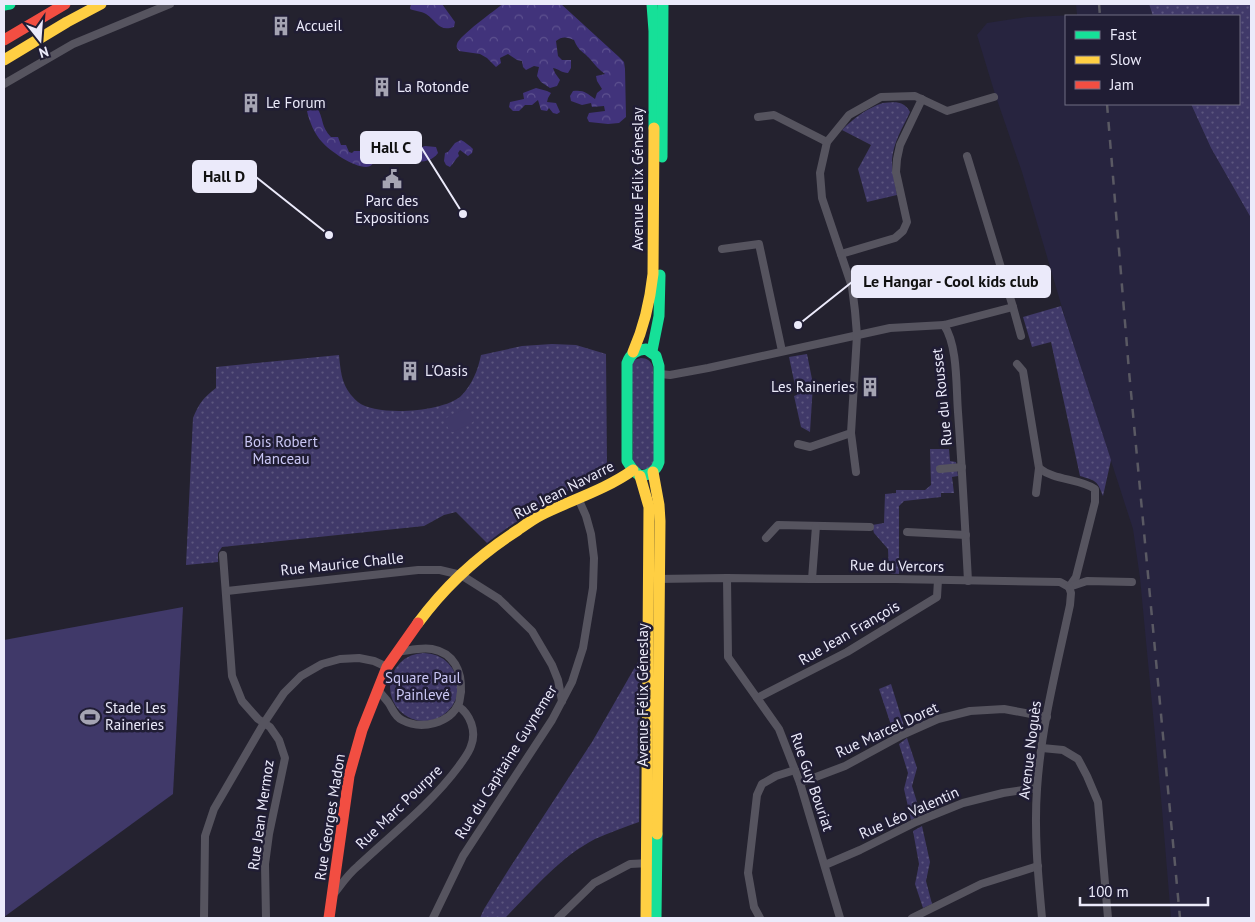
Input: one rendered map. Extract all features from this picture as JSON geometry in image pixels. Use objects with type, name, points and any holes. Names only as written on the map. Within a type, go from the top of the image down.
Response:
[{"type":"main road","points":[[4,5],[10,4]]},
{"type":"main road","points":[[4,40],[65,4]]},
{"type":"main road","points":[[4,60],[101,4]]},
{"type":"main road","name":"Avenue Félix Géneslay","points":[[652,4],[654,31],[653,274],[647,312],[640,335],[627,363],[627,461],[636,473],[649,507],[654,579]]},
{"type":"main road","name":"Avenue Félix Géneslay","points":[[652,351],[660,306],[663,4]]},
{"type":"main road","points":[[633,352],[646,349],[652,351],[659,361],[659,462],[654,472]]},
{"type":"main road","name":"Avenue Félix Géneslay","points":[[654,472],[659,505],[654,579],[652,862],[656,918]]},
{"type":"main road","name":"Rue Jean Navarre","points":[[387,667],[431,606],[461,574],[502,540],[540,516],[620,479],[636,473],[647,475],[654,472]]},
{"type":"main road","name":"Rue Georges Madon","points":[[329,918],[349,776],[362,730],[387,667]]},
{"type":"main road","name":"Avenue Félix Géneslay","points":[[646,918],[652,862]]},
{"type":"street","points":[[4,84],[73,44],[170,4]]},
{"type":"street","points":[[856,472],[851,433],[857,335],[855,310],[852,287],[822,198],[820,173],[827,142],[849,115],[881,97],[915,96],[947,111],[994,97]]},
{"type":"street","points":[[841,254],[895,238],[903,231],[907,222],[896,172],[897,159],[900,145],[922,99]]},
{"type":"street","points":[[758,116],[774,115],[827,142]]},
{"type":"street","points":[[967,156],[1014,307],[1021,336]]},
{"type":"street","points":[[722,250],[759,244],[782,351]]},
{"type":"street","points":[[660,374],[670,375],[708,368],[890,328],[944,325],[1014,307]]},
{"type":"street","name":"Rue du Rousset","points":[[944,325],[948,331],[954,354],[968,581]]},
{"type":"street","points":[[1017,364],[1023,371],[1039,468],[1036,493]]},
{"type":"street","points":[[798,444],[810,447],[851,433]]},
{"type":"street","name":"Rue du Rousset","points":[[940,469],[962,466]]},
{"type":"street","points":[[1039,468],[1047,475],[1087,484],[1095,489],[1095,502],[1076,577],[1069,587]]},
{"type":"street","name":"Rue du Capitaine Guynemer","points":[[433,918],[463,856],[552,720],[572,682],[583,648],[593,588],[594,558],[591,534],[578,498]]},
{"type":"street","points":[[766,538],[778,525],[870,527]]},
{"type":"street","points":[[812,579],[816,526]]},
{"type":"street","points":[[906,532],[966,535]]},
{"type":"street","name":"Rue Jean Mermoz","points":[[224,555],[232,676],[242,701],[258,719],[270,727],[280,740],[285,758],[269,834],[265,864],[266,918]]},
{"type":"street","name":"Rue Maurice Challe","points":[[227,591],[418,570],[440,570],[461,574]]},
{"type":"street","points":[[461,574],[499,599],[532,631],[552,665],[558,680],[562,701]]},
{"type":"street","name":"Rue du Vercors","points":[[654,579],[727,578],[1060,582],[1069,587],[1087,581],[1132,582]]},
{"type":"street","name":"Rue Guy Bouriat","points":[[727,578],[728,657],[779,729],[800,784],[840,918]]},
{"type":"street","name":"Rue Jean François","points":[[757,698],[847,652],[936,597],[938,580]]},
{"type":"street","name":"Avenue Noguès","points":[[1042,918],[1036,831],[1037,788],[1046,717],[1070,606],[1071,593],[1069,587]]},
{"type":"street","points":[[378,690],[394,714],[414,725],[439,722],[458,706],[461,684],[460,674],[456,664],[447,655],[431,649],[397,652]]},
{"type":"street","points":[[204,918],[205,836],[214,809],[264,723],[284,693],[301,676],[322,664],[340,659],[359,658],[374,661],[387,667]]},
{"type":"street","name":"Rue Marc Pourpre","points":[[332,896],[355,868],[426,803],[452,776],[463,761],[472,746],[472,724],[463,709],[458,706]]},
{"type":"street","name":"Rue Marcel Doret","points":[[800,784],[845,766],[902,734],[938,719],[970,711],[1004,709],[1046,717]]},
{"type":"street","points":[[1042,748],[1063,750],[1078,760],[1098,802],[1108,918]]},
{"type":"street","points":[[760,918],[754,907],[748,873],[757,795],[762,784],[776,776],[795,770]]},
{"type":"street","name":"Rue Léo Valentin","points":[[824,865],[860,850],[916,822],[962,803],[1003,793],[1037,788]]},
{"type":"street","points":[[558,918],[594,883],[630,864],[652,862]]},
{"type":"street","points":[[912,918],[981,884],[1038,866]]},
{"type":"shaded area","points":[[1076,4],[1149,4],[1153,15],[1077,15]]},
{"type":"shaded area","points":[[1065,15],[1065,105],[1191,105],[1211,148],[1251,218],[1251,918],[1171,918],[1140,578],[1133,529],[1066,321],[1022,172],[977,35],[987,23],[1027,17]]},
{"type":"green space","points":[[411,4],[442,4],[455,22],[454,27],[441,27],[426,14],[410,9]]},
{"type":"green space","points":[[503,4],[561,4],[619,57],[624,62],[625,69],[626,117],[619,123],[589,122],[587,118],[589,113],[605,111],[604,106],[592,107],[591,103],[582,105],[571,101],[570,96],[573,91],[583,92],[595,99],[597,93],[602,89],[596,76],[605,74],[579,49],[574,40],[562,38],[556,41],[558,56],[562,60],[571,60],[571,68],[568,73],[553,68],[560,80],[557,86],[550,88],[541,82],[537,76],[539,67],[534,66],[526,70],[523,67],[522,61],[508,54],[500,58],[501,63],[496,67],[480,54],[459,51],[457,44],[459,40]]},
{"type":"green space","points":[[1149,4],[1251,4],[1251,218],[1211,148],[1191,105],[1240,105],[1240,15],[1153,15]]},
{"type":"green space","points":[[536,88],[551,93],[547,102],[556,103],[560,112],[557,114],[553,113],[549,108],[547,111],[541,110],[538,100],[532,105],[525,105],[519,111],[513,111],[509,107],[510,102],[524,99],[523,93]]},
{"type":"green space","points":[[895,102],[905,105],[910,112],[894,147],[892,168],[897,195],[867,202],[858,169],[871,145],[842,130],[861,114],[883,103]]},
{"type":"green space","points":[[314,108],[318,109],[324,126],[331,137],[338,137],[341,145],[346,145],[349,152],[361,151],[371,155],[375,161],[370,166],[361,166],[342,158],[326,146],[317,136],[309,119],[307,111]]},
{"type":"green space","points":[[461,140],[473,149],[472,153],[468,156],[460,150],[459,156],[450,167],[446,165],[444,161],[445,153]]},
{"type":"green space","points":[[425,146],[436,147],[438,153],[426,161],[411,161],[407,154],[408,151]]},
{"type":"green space","points":[[1061,306],[1111,460],[1103,496],[1095,482],[1080,476],[1051,342],[1032,347],[1023,317]]},
{"type":"green space","name":"Bois Robert Manceau","points":[[576,345],[606,354],[607,470],[515,522],[487,543],[456,512],[444,515],[424,526],[222,547],[218,553],[218,562],[186,565],[193,418],[202,401],[216,388],[216,367],[339,355],[345,386],[358,402],[379,410],[410,411],[440,406],[461,396],[474,377],[481,355],[522,346]]},
{"type":"green space","points":[[807,354],[813,384],[810,432],[801,427],[794,396],[797,395],[789,357]]},
{"type":"green space","points":[[641,358],[648,360],[653,367],[656,460],[651,468],[644,469],[638,467],[633,460],[632,363],[634,360]]},
{"type":"green space","points":[[465,409],[469,410],[473,422],[453,432],[450,431],[445,422],[446,418]]},
{"type":"green space","points":[[930,449],[949,449],[950,461],[956,462],[958,476],[952,477],[954,493],[941,493],[941,497],[904,501],[899,506],[899,574],[889,573],[888,549],[874,533],[872,525],[884,523],[885,494],[896,493],[896,490],[925,490],[931,485]]},
{"type":"green space","name":"Stade Les Raineries","points":[[183,607],[173,794],[4,917],[4,640]]},
{"type":"green space","name":"Square Paul Painlevé","points":[[424,653],[437,656],[448,663],[455,674],[458,687],[455,700],[448,711],[437,718],[424,721],[411,718],[400,711],[393,700],[390,687],[393,674],[400,663],[411,656]]},
{"type":"green space","points":[[639,660],[639,822],[582,846],[547,875],[505,918],[480,918],[509,869],[592,742]]},
{"type":"green space","points":[[891,684],[905,729],[894,734],[879,689]]},
{"type":"green space","points":[[907,738],[917,768],[912,786],[921,815],[911,820],[904,789],[908,773],[899,744]]},
{"type":"green space","points":[[922,826],[930,862],[926,881],[932,904],[923,908],[915,884],[919,864],[913,831]]},
{"type":"railway","points":[[1099,4],[1100,15]]},
{"type":"railway","points":[[1107,105],[1129,371],[1180,918]]},
{"type":"traffic: fast","points":[[4,5],[10,4]]},
{"type":"traffic: fast","points":[[652,4],[654,31],[654,128]]},
{"type":"traffic: fast","points":[[662,157],[663,4]]},
{"type":"traffic: fast","points":[[652,351],[659,316],[660,275]]},
{"type":"traffic: fast","points":[[646,349],[656,356],[659,366],[659,462],[652,472],[640,476],[627,461],[627,363],[634,353],[646,349]]},
{"type":"traffic: fast","points":[[656,918],[657,834]]},
{"type":"traffic: slow","points":[[4,60],[101,4]]},
{"type":"traffic: slow","points":[[633,352],[646,314],[653,274],[654,128]]},
{"type":"traffic: slow","points":[[418,623],[451,584],[476,561],[504,540],[538,517],[599,489],[633,470]]},
{"type":"traffic: slow","points":[[653,472],[660,521],[657,834]]},
{"type":"traffic: slow","points":[[640,476],[649,507],[646,918]]},
{"type":"traffic: jam","points":[[4,40],[65,4]]},
{"type":"traffic: jam","points":[[329,918],[349,776],[362,730],[387,667],[418,623]]},
{"type":"place","name":"Accueil","points":[[281,26]]},
{"type":"place","name":"La Rotonde","points":[[382,87]]},
{"type":"place","name":"Le Forum","points":[[251,103]]},
{"type":"place","name":"Parc des Expositions","points":[[392,179]]},
{"type":"place","name":"Hall C","points":[[463,214]]},
{"type":"place","name":"Hall D","points":[[329,235]]},
{"type":"place","name":"Le Hangar - Cool kids club","points":[[798,325]]},
{"type":"place","name":"L'Oasis","points":[[410,371]]},
{"type":"place","name":"Les Raineries","points":[[870,387]]},
{"type":"place","name":"Stade Les Raineries","points":[[90,717]]}]
